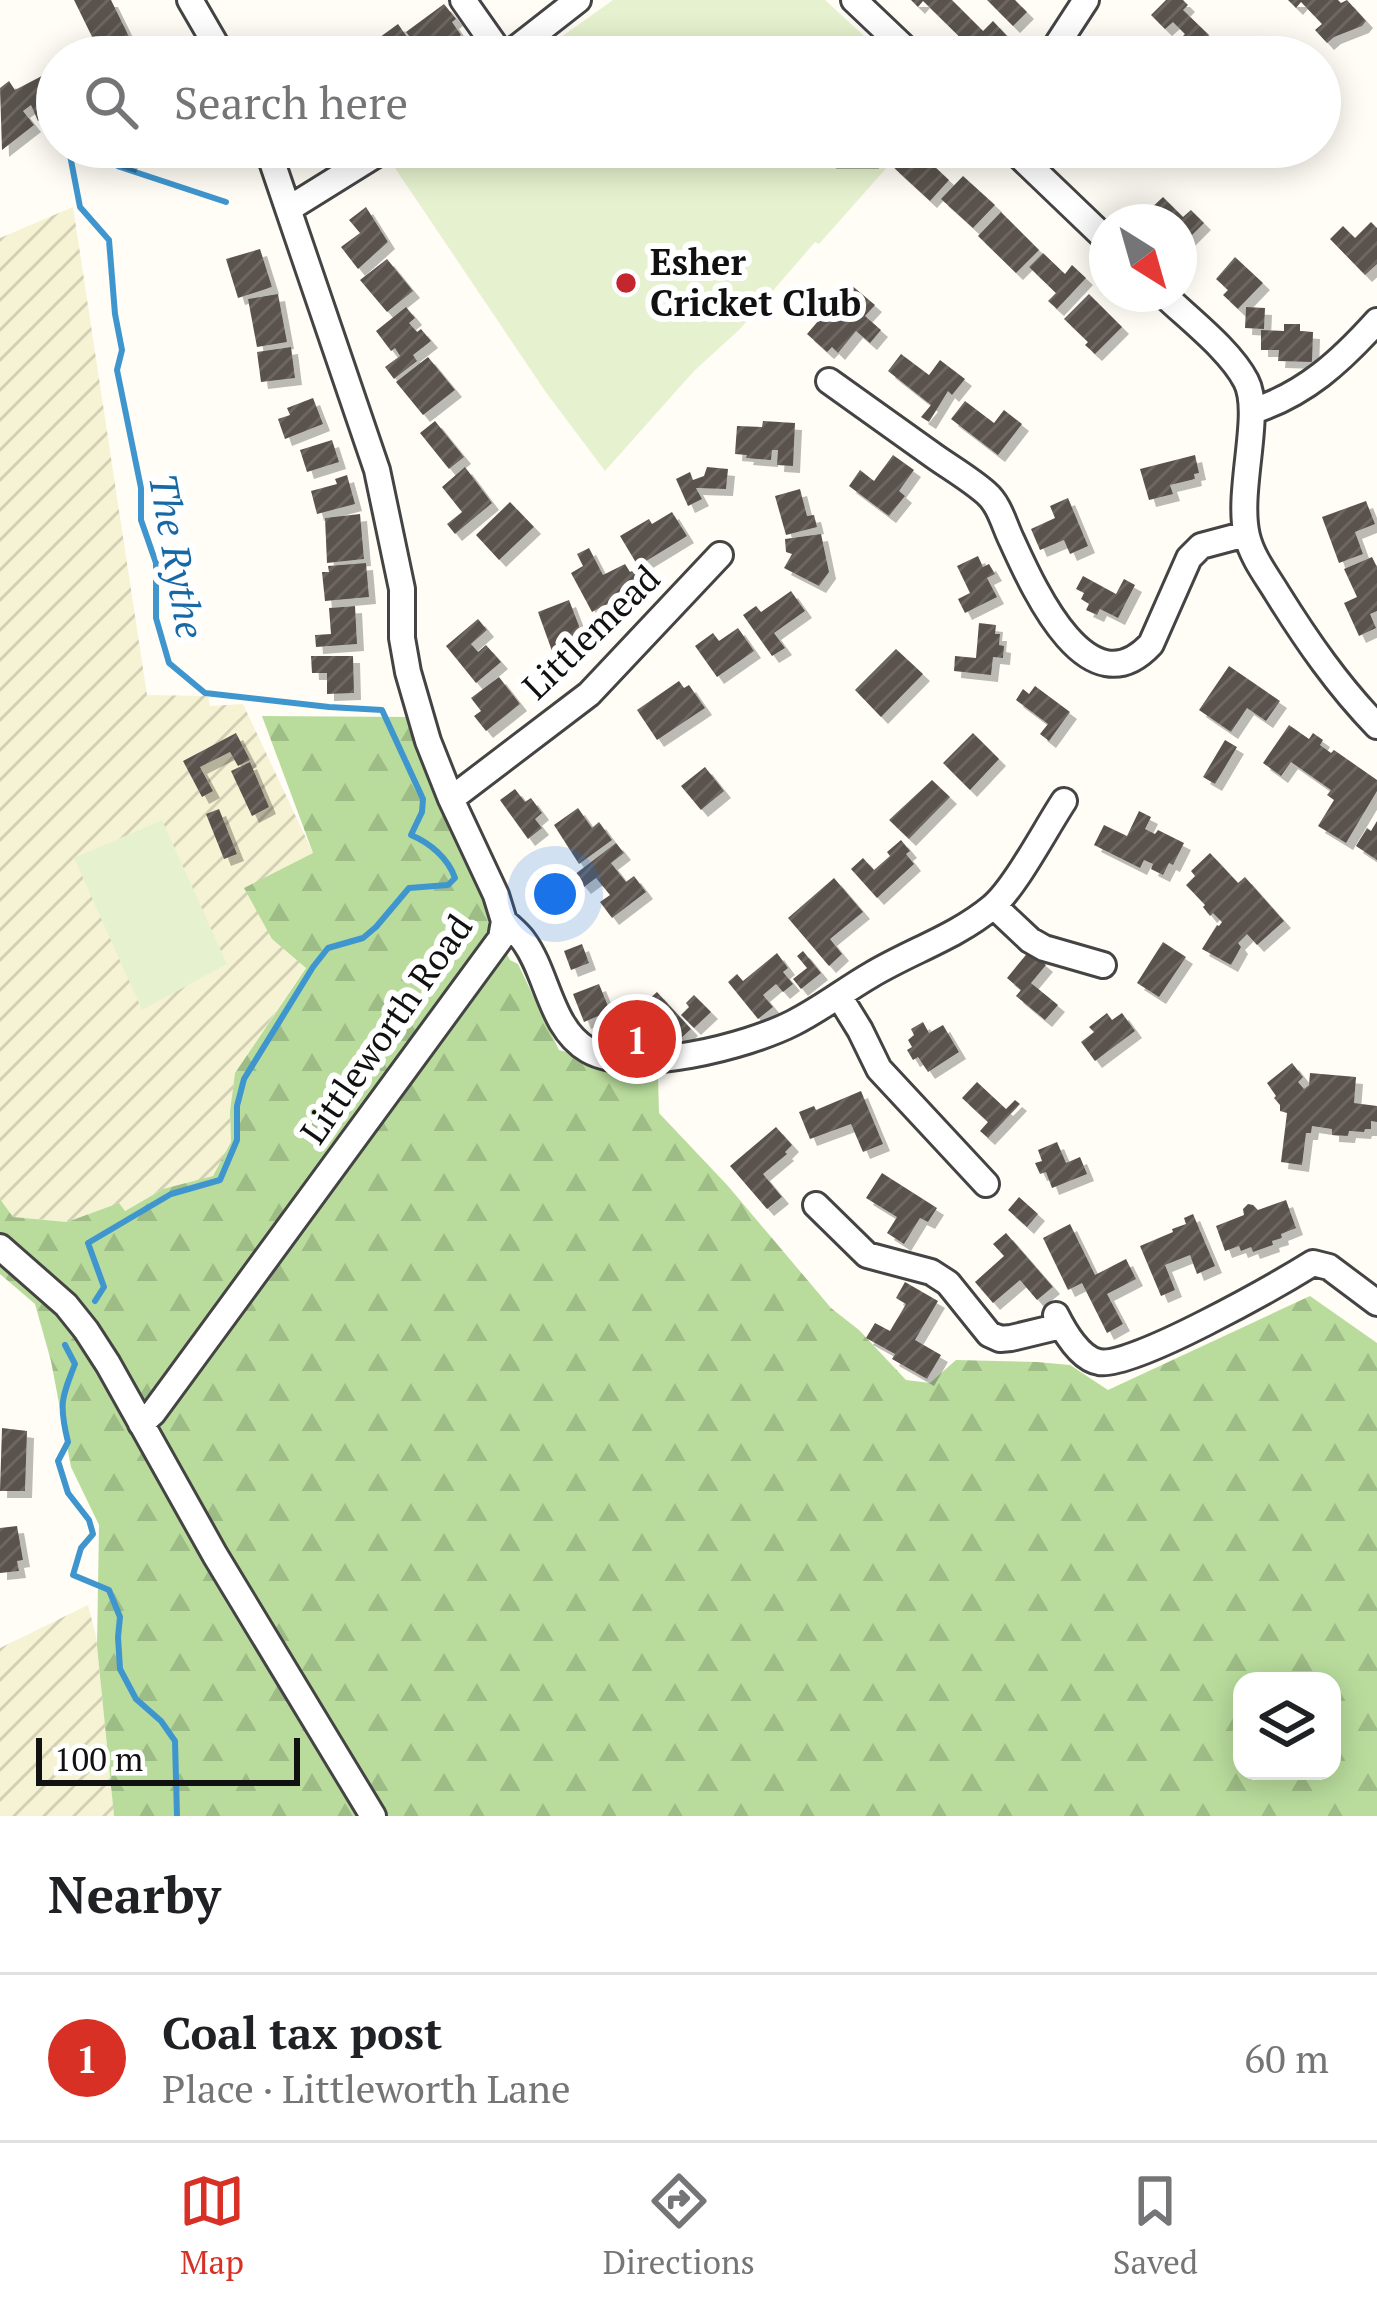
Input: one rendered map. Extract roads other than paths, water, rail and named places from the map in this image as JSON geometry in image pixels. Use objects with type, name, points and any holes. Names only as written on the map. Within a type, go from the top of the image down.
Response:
[{"type":"street","points":[[190,0],[211,36]]},
{"type":"street","points":[[463,0],[489,36]]},
{"type":"street","points":[[531,36],[578,0]]},
{"type":"street","points":[[854,0],[892,36]]},
{"type":"street","points":[[1063,36],[1086,0]]},
{"type":"street","name":"Littleworth Road","points":[[141,1424],[501,938],[503,921],[428,741],[408,672],[402,589],[377,470],[275,168]]},
{"type":"street","points":[[290,208],[354,168]]},
{"type":"street","points":[[1032,168],[1089,223]]},
{"type":"street","points":[[1182,312],[1227,355],[1252,395],[1243,485],[1252,553],[1343,691],[1377,726]]},
{"type":"street","points":[[1252,410],[1276,403],[1325,375],[1377,321]]},
{"type":"street","points":[[846,383],[990,496],[1062,632],[1099,662],[1132,661],[1144,652],[1189,558],[1201,546],[1246,534]]},
{"type":"street","name":"Littlemead","points":[[451,799],[589,694],[719,555]]},
{"type":"street","points":[[503,921],[523,939],[563,1024],[582,1047],[603,1058],[620,1060],[668,1058],[730,1046],[790,1025],[994,906],[1064,801]]},
{"type":"street","points":[[994,906],[1044,948],[1103,968]]},
{"type":"street","points":[[839,997],[879,1069],[986,1184]]},
{"type":"street","points":[[816,1205],[867,1255],[931,1272],[948,1283],[989,1334],[1012,1338],[1058,1320],[1078,1349],[1096,1363],[1120,1362],[1243,1304],[1313,1264],[1329,1267],[1377,1303]]},
{"type":"street","points":[[0,1247],[66,1305],[86,1330],[214,1555],[374,1816]]},
{"type":"waterway","name":"The Rythe","points":[[72,168],[80,207],[109,240],[122,350],[117,370],[141,488],[141,520],[156,563],[156,618],[169,663],[205,693],[382,710],[423,799],[411,835],[438,852],[455,878],[448,885],[409,888],[363,938],[328,948],[244,1079],[237,1106],[237,1140],[220,1180],[171,1194],[88,1243],[104,1287],[95,1301]]},
{"type":"waterway","name":"The Rythe","points":[[123,168],[226,202]]},
{"type":"waterway","name":"The Rythe","points":[[65,1345],[75,1364],[63,1402],[68,1442],[58,1461],[68,1493],[89,1520],[93,1534],[81,1548],[73,1575],[109,1590],[120,1617],[120,1669],[136,1699],[175,1741],[177,1816]]},
{"type":"place","name":"Esher Cricket Club","points":[[626,283]]},
{"type":"place","name":"Coal tax post","points":[[637,1039]]}]
